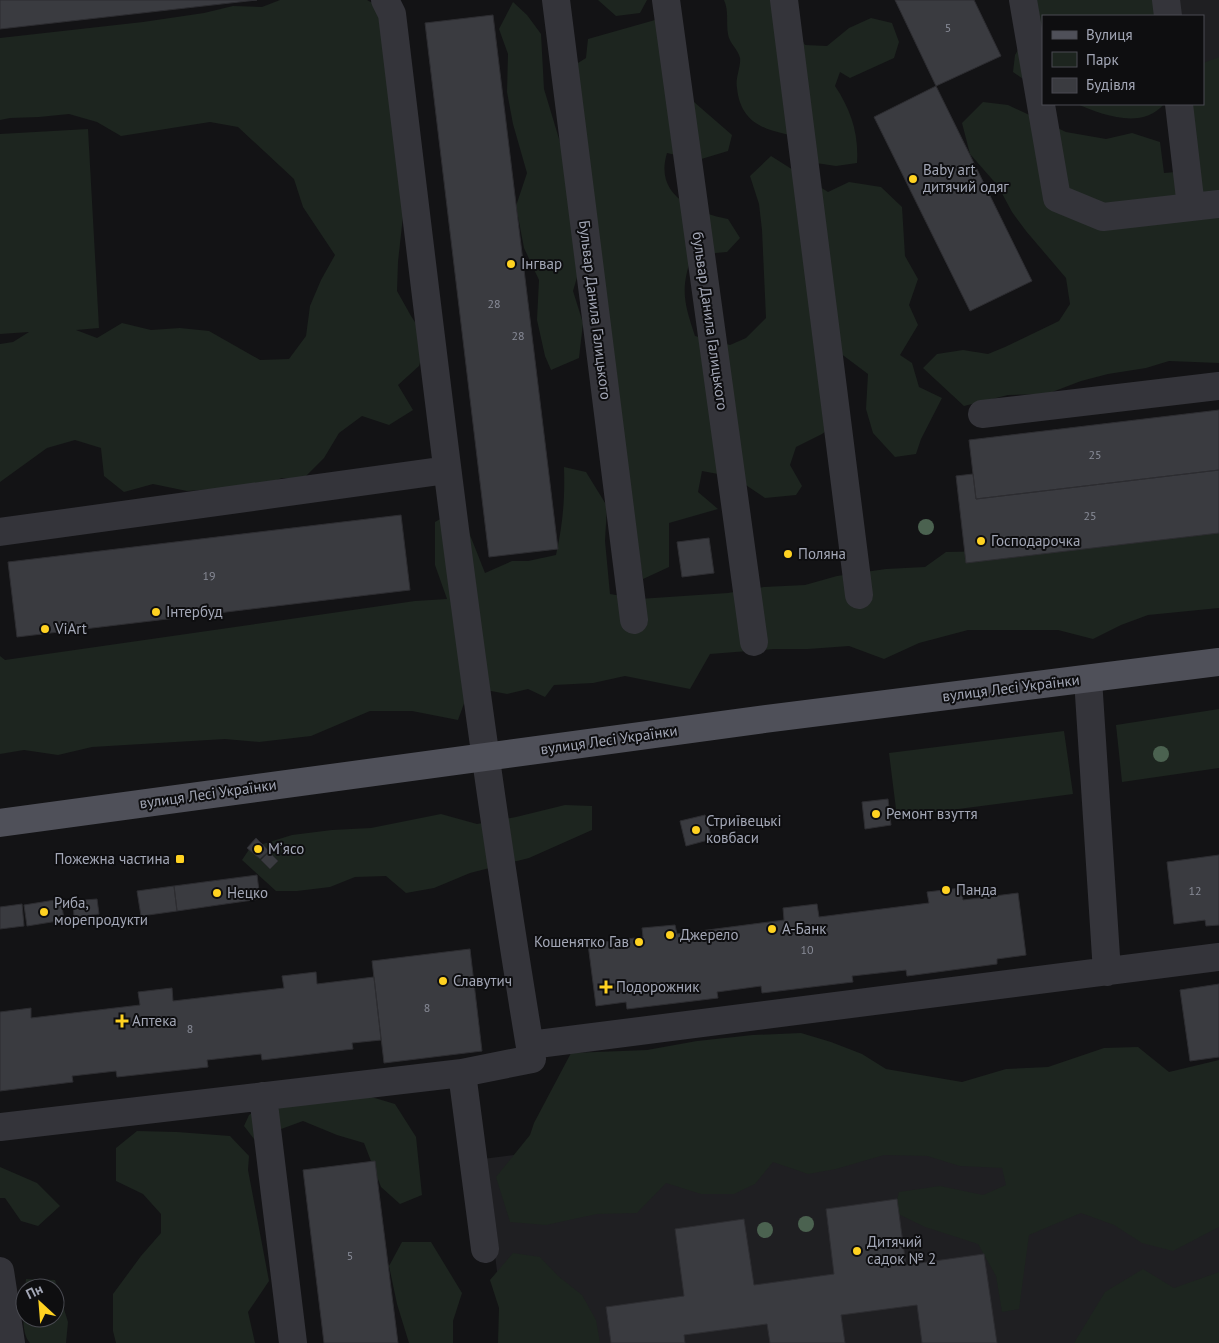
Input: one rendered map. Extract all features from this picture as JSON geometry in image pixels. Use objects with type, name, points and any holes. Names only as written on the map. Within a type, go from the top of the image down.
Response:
[{"type":"main road","name":"вулиця Лесі Українки","points":[[1,818],[1219,662]]},
{"type":"street","points":[[0,1127],[462,1073],[532,1059],[486,756],[447,470],[392,14],[385,0]]},
{"type":"street","name":"Бульвар Данила Галицького","points":[[556,0],[634,620]]},
{"type":"street","name":"бульвар Данила Галицького","points":[[666,0],[754,642]]},
{"type":"street","points":[[784,0],[859,594]]},
{"type":"street","points":[[1023,0],[1057,198],[1104,217],[1219,204]]},
{"type":"street","points":[[1166,0],[1168,15]]},
{"type":"street","points":[[1179,105],[1191,207]]},
{"type":"street","points":[[982,414],[1219,386]]},
{"type":"street","points":[[0,532],[447,470]]},
{"type":"street","points":[[1088,679],[1107,972]]},
{"type":"street","points":[[530,1045],[1219,957]]},
{"type":"street","points":[[462,1073],[485,1250]]},
{"type":"street","points":[[262,1096],[293,1343]]},
{"type":"street","points":[[0,1271],[11,1343]]},
{"type":"shaded area","points":[[1137,0],[1219,0],[1219,94],[1204,96],[1204,15],[1139,15]]},
{"type":"shaded area","name":"Дитячий садок № 2","points":[[1219,1066],[1219,1343],[506,1343],[483,1159]]},
{"type":"green space","points":[[280,0],[367,0],[392,14],[406,13],[403,58],[403,216],[397,291],[427,340],[419,366],[398,385],[413,410],[389,425],[362,416],[339,433],[324,458],[303,479],[282,478],[251,489],[227,488],[187,491],[153,484],[124,492],[104,476],[101,448],[75,440],[47,448],[0,482],[0,344],[13,342],[29,332],[0,334],[0,134],[88,129],[99,328],[76,330],[97,338],[122,323],[151,330],[180,328],[209,331],[260,360],[289,359],[306,336],[310,306],[321,280],[335,255],[303,207],[294,179],[238,127],[210,122],[121,136],[97,122],[69,114],[0,120],[0,38],[143,22],[204,13],[233,6],[262,7]]},
{"type":"green space","points":[[598,0],[647,0],[640,13],[616,16]]},
{"type":"green space","points":[[724,0],[788,0],[793,25],[805,45],[827,46],[849,28],[871,18],[892,23],[899,42],[894,58],[850,78],[840,72],[835,86],[850,113],[853,123],[857,142],[857,163],[836,166],[816,163],[807,138],[761,126],[745,112],[740,102],[737,84],[740,58],[727,30]]},
{"type":"green space","points":[[1011,0],[1161,0],[1155,15],[1042,15],[1042,92],[1013,72],[1015,55],[1028,33]]},
{"type":"green space","points":[[513,2],[527,15],[541,34],[544,89],[569,172],[583,257],[573,291],[583,323],[579,358],[551,370],[545,356],[537,320],[539,280],[524,248],[516,206],[527,173],[513,124],[507,92],[508,54],[499,29]]},
{"type":"green space","points":[[655,20],[694,102],[732,135],[728,151],[698,160],[667,153],[664,168],[666,180],[671,190],[680,199],[702,212],[728,219],[740,238],[727,252],[692,255],[686,278],[685,296],[695,336],[730,345],[746,338],[766,318],[762,230],[759,204],[750,176],[771,156],[828,192],[849,182],[881,187],[902,207],[905,256],[918,279],[909,305],[918,325],[900,355],[912,363],[919,387],[942,398],[921,439],[916,454],[895,457],[873,433],[866,409],[868,374],[840,353],[842,419],[822,434],[796,447],[790,465],[802,486],[796,495],[765,498],[734,477],[702,471],[698,492],[718,509],[669,523],[669,567],[643,579],[565,71],[586,58],[588,39]]},
{"type":"green space","points":[[1219,57],[1219,363],[1169,361],[1146,368],[1108,374],[1081,381],[1047,394],[1008,395],[964,406],[923,368],[937,354],[963,350],[988,354],[1059,321],[1070,304],[1066,278],[1026,231],[1012,212],[998,186],[970,154],[962,123],[983,102],[1008,105],[1066,132],[1106,139],[1132,133],[1160,142],[1164,173],[1188,171],[1189,105],[1204,105],[1204,63]]},
{"type":"green space","points":[[1080,105],[1163,105],[1145,117],[1122,118]]},
{"type":"green space","points":[[564,467],[586,472],[607,506],[605,541],[610,594],[639,599],[728,593],[764,587],[805,585],[837,576],[886,569],[925,567],[946,552],[995,551],[1219,519],[1219,608],[1148,615],[1121,625],[1093,639],[1058,630],[968,630],[919,643],[884,659],[849,646],[710,654],[690,689],[625,676],[593,683],[554,685],[545,697],[528,689],[507,694],[470,687],[458,720],[412,711],[370,711],[311,736],[259,742],[225,739],[92,747],[58,755],[24,750],[0,754],[0,656],[5,660],[415,601],[447,599],[435,565],[435,522],[461,507],[485,573],[512,561],[528,561],[556,555],[563,511]]},
{"type":"green space","points":[[1219,709],[1219,768],[1122,782],[1116,725]]},
{"type":"green space","points":[[1064,731],[1073,794],[897,817],[889,753]]},
{"type":"green space","points":[[565,805],[592,806],[592,830],[529,858],[470,873],[434,888],[406,893],[386,876],[355,877],[330,887],[297,891],[276,891],[242,860],[250,848],[292,835],[371,828],[441,814],[477,824]]},
{"type":"green space","points":[[801,1033],[862,1054],[886,1069],[962,1082],[1006,1069],[1048,1067],[1104,1048],[1138,1047],[1169,1072],[1219,1060],[1219,1227],[1173,1251],[1142,1243],[1114,1225],[1081,1213],[1029,1235],[1019,1309],[1002,1312],[996,1276],[978,1244],[925,1227],[894,1212],[899,1192],[940,1186],[983,1195],[1006,1185],[1002,1168],[960,1166],[927,1156],[884,1155],[836,1169],[808,1174],[773,1162],[755,1184],[734,1194],[701,1194],[666,1183],[637,1213],[597,1214],[546,1225],[510,1222],[496,1177],[530,1135],[534,1123],[571,1053],[647,1050],[697,1041],[753,1035]]},
{"type":"green space","points":[[358,1093],[395,1104],[416,1137],[422,1195],[400,1204],[381,1187],[364,1143],[337,1135],[303,1121],[254,1139],[244,1126],[249,1115],[277,1095]]},
{"type":"green space","points":[[137,1131],[230,1136],[249,1156],[248,1170],[269,1281],[248,1312],[255,1343],[116,1343],[113,1331],[113,1294],[161,1233],[161,1214],[143,1194],[116,1181],[116,1148]]},
{"type":"green space","points":[[0,1167],[37,1183],[60,1206],[38,1226],[21,1221],[5,1198],[0,1198]]},
{"type":"green space","points":[[402,1242],[431,1242],[462,1293],[453,1321],[453,1343],[409,1343],[397,1304],[389,1266]]},
{"type":"green space","points":[[513,1253],[540,1257],[558,1276],[582,1295],[596,1320],[600,1343],[498,1343],[499,1308],[490,1280]]},
{"type":"green space","points":[[1143,1269],[1174,1288],[1219,1272],[1219,1343],[1074,1343],[1105,1292]]},
{"type":"green space","points":[[65,1312],[68,1322],[66,1343],[30,1343],[24,1328],[65,1328]]},
{"type":"building","points":[[0,0],[257,0],[0,29]]},
{"type":"building","points":[[895,0],[974,0],[1001,56],[936,86]]},
{"type":"building","points":[[493,15],[558,549],[489,557],[425,23]]},
{"type":"building","points":[[936,86],[1032,281],[970,311],[874,117]]},
{"type":"building","points":[[1219,410],[1219,470],[976,499],[969,440]]},
{"type":"building","points":[[1219,470],[1219,533],[966,563],[956,476],[973,474],[976,499]]},
{"type":"building","points":[[401,515],[410,590],[17,637],[8,562]]},
{"type":"building","points":[[709,538],[714,573],[682,577],[677,542]]},
{"type":"building","name":"Ремонт взуття","points":[[888,799],[891,825],[865,829],[862,802]]},
{"type":"building","name":"Стриївецькі ковбаси","points":[[705,815],[712,839],[686,846],[680,821]]},
{"type":"building","name":"Мʼясо","points":[[256,838],[269,851],[260,859],[247,848]]},
{"type":"building","name":"Мʼясо","points":[[269,852],[278,861],[270,869],[261,860]]},
{"type":"building","points":[[1219,855],[1219,925],[1206,926],[1205,920],[1174,924],[1167,862]]},
{"type":"building","name":"Нецко","points":[[257,875],[260,899],[177,911],[174,886]]},
{"type":"building","points":[[174,886],[177,911],[141,916],[137,891]]},
{"type":"building","points":[[961,888],[963,900],[1018,893],[1026,955],[997,959],[997,964],[907,976],[906,970],[852,976],[853,982],[762,993],[761,986],[717,992],[718,998],[627,1009],[626,1002],[596,1006],[588,944],[643,937],[642,928],[675,925],[677,934],[784,920],[783,908],[817,904],[819,917],[929,903],[927,892]]},
{"type":"building","name":"Риба, морепродукти","points":[[61,899],[64,920],[27,926],[24,905]]},
{"type":"building","points":[[97,899],[99,914],[74,917],[73,901]]},
{"type":"building","points":[[22,904],[24,926],[0,929],[0,907]]},
{"type":"building","points":[[470,949],[482,1051],[384,1063],[372,961]]},
{"type":"building","points":[[316,972],[317,984],[374,977],[381,1040],[352,1043],[353,1049],[262,1060],[261,1054],[207,1060],[208,1067],[117,1077],[116,1071],[72,1076],[73,1082],[0,1091],[0,1012],[31,1008],[31,1018],[140,1005],[138,992],[172,988],[173,1001],[284,988],[282,976]]},
{"type":"building","points":[[1219,984],[1219,1057],[1190,1061],[1180,990]]},
{"type":"building","points":[[375,1161],[398,1343],[324,1343],[303,1170]]},
{"type":"building","points":[[897,1199],[906,1265],[984,1254],[997,1343],[922,1343],[917,1305],[841,1315],[845,1343],[770,1343],[767,1324],[684,1335],[685,1343],[611,1343],[606,1307],[684,1296],[675,1229],[744,1219],[754,1285],[834,1274],[826,1209]]},
{"type":"place","name":"Baby art дитячий одяг","points":[[913,179]]},
{"type":"place","name":"Інгвар","points":[[511,264]]},
{"type":"place","name":"Господарочка","points":[[981,541]]},
{"type":"place","name":"Поляна","points":[[788,554]]},
{"type":"place","name":"Інтербуд","points":[[156,612]]},
{"type":"place","name":"ViArt","points":[[45,629]]},
{"type":"place","name":"Ремонт взуття","points":[[876,814]]},
{"type":"place","name":"Стриївецькі ковбаси","points":[[696,830]]},
{"type":"place","name":"Мʼясо","points":[[258,849]]},
{"type":"place","name":"Пожежна частина","points":[[180,859]]},
{"type":"place","name":"Панда","points":[[946,890]]},
{"type":"place","name":"Нецко","points":[[217,893]]},
{"type":"place","name":"Риба, морепродукти","points":[[44,912]]},
{"type":"place","name":"А-Банк","points":[[772,929]]},
{"type":"place","name":"Джерело","points":[[670,935]]},
{"type":"place","name":"Кошенятко Гав","points":[[639,942]]},
{"type":"place","name":"Славутич","points":[[443,981]]},
{"type":"place","name":"Подорожник","points":[[606,987]]},
{"type":"place","name":"Аптека","points":[[122,1021]]},
{"type":"place","name":"Дитячий садок № 2","points":[[857,1251]]}]
